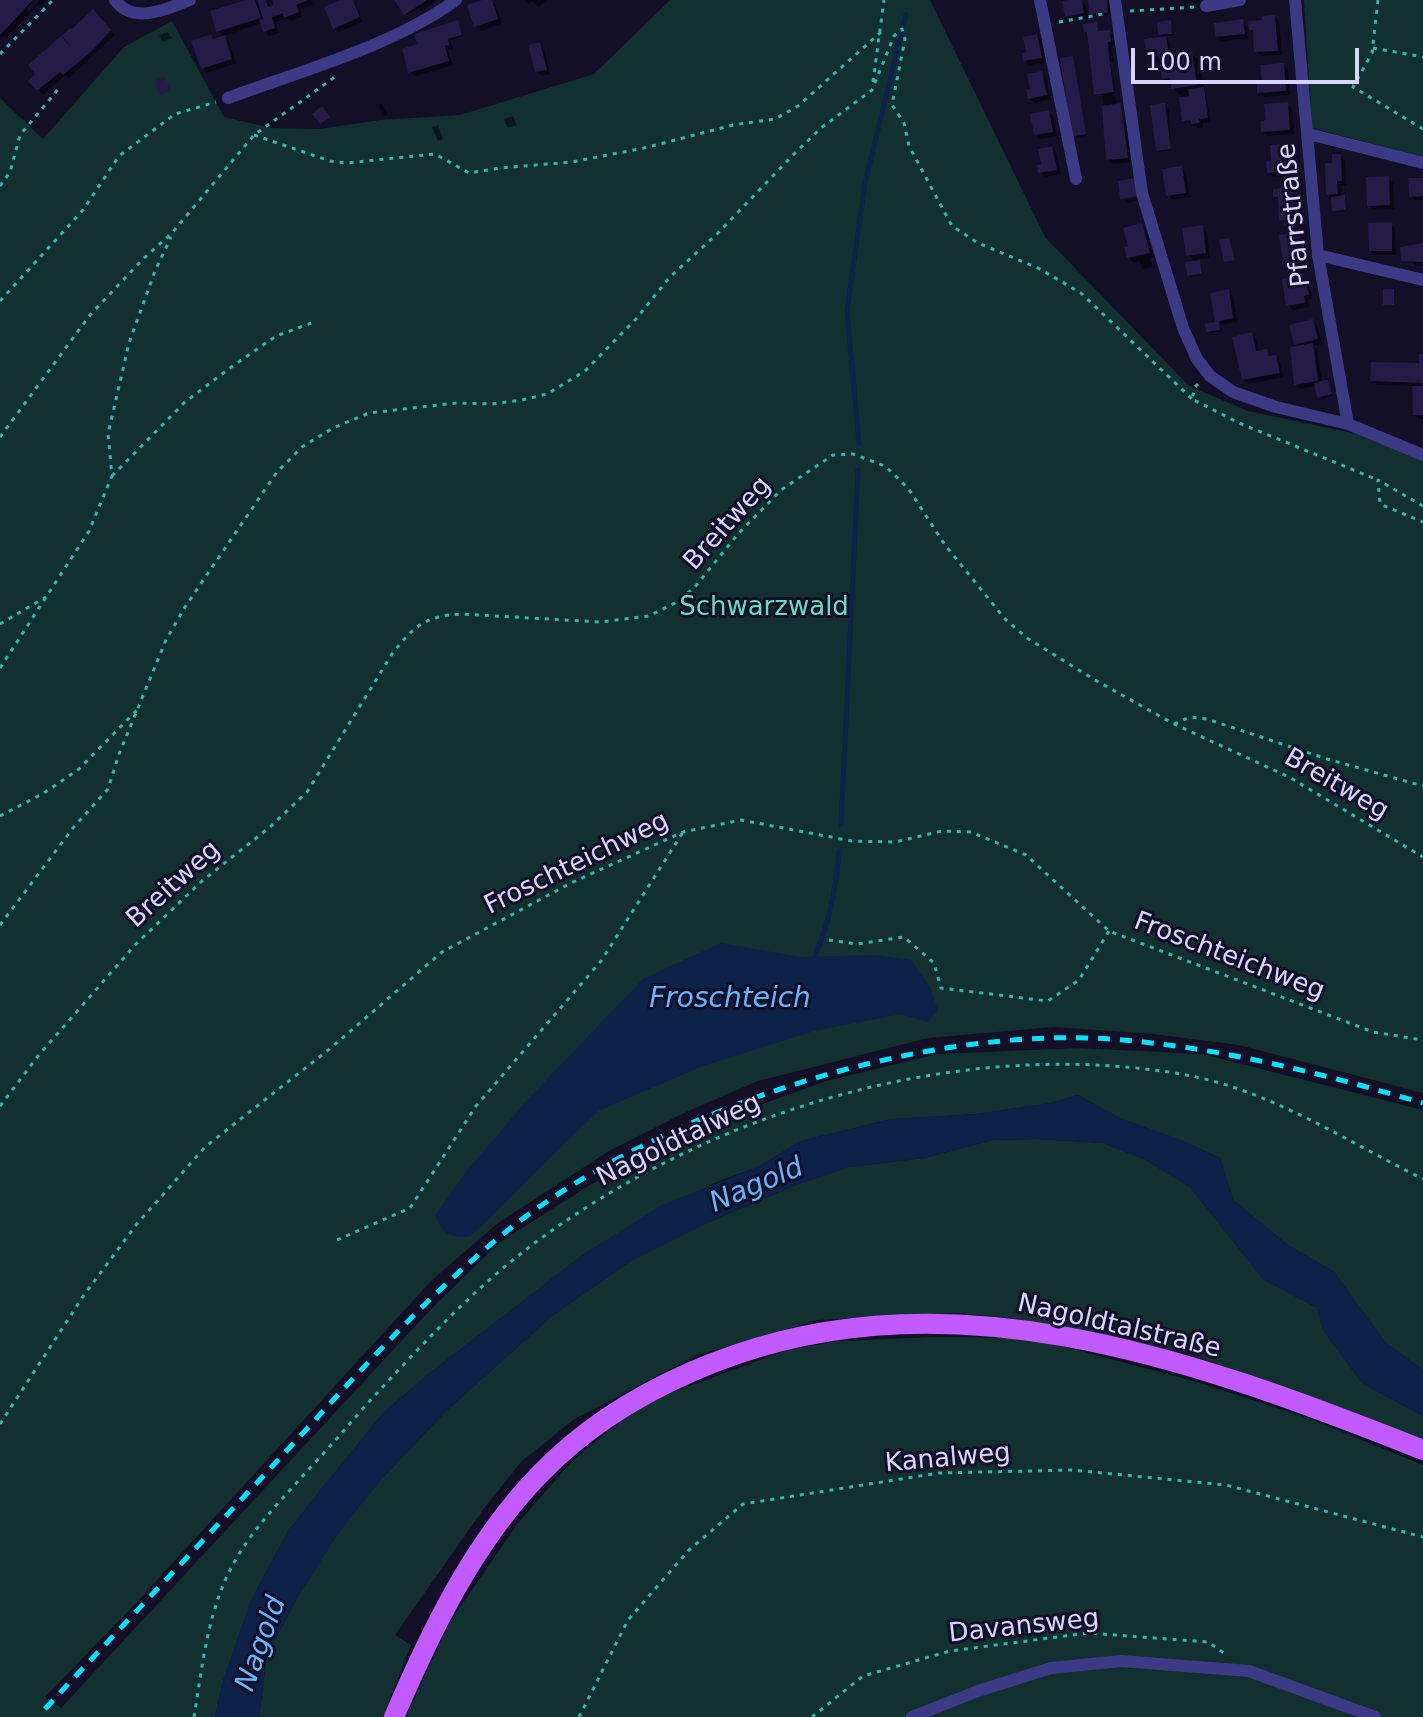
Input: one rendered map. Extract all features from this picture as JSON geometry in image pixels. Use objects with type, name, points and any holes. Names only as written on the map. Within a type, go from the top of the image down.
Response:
[{"type":"main road","name":"Nagoldtalstraße","points":[[394,1717],[425,1648],[463,1577],[507,1512],[556,1458],[593,1426],[645,1394],[705,1366],[783,1339],[838,1329],[900,1323],[984,1325],[1041,1332],[1138,1353],[1226,1378],[1423,1450]]},
{"type":"street","points":[[115,0],[119,6],[132,12],[154,14],[190,0]]},
{"type":"street","points":[[228,98],[367,47],[456,0]]},
{"type":"street","points":[[1040,0],[1076,179]]},
{"type":"street","points":[[1115,0],[1142,193],[1183,328],[1197,359],[1210,376],[1233,392],[1276,407],[1348,424],[1423,455]]},
{"type":"street","points":[[1206,6],[1240,0]]},
{"type":"street","name":"Pfarrstraße","points":[[1295,0],[1318,255],[1348,424]]},
{"type":"street","points":[[1309,134],[1423,163]]},
{"type":"street","points":[[1318,255],[1423,280]]},
{"type":"street","points":[[912,1717],[978,1691],[1051,1668],[1121,1661],[1249,1671],[1375,1717]]},
{"type":"path","points":[[0,54],[53,0]]},
{"type":"path","points":[[872,90],[884,0]]},
{"type":"path","points":[[1378,0],[1373,48],[1353,87],[1423,129]]},
{"type":"path","points":[[0,925],[73,828],[108,789],[160,654],[185,607],[277,472],[302,447],[333,428],[369,413],[456,403],[492,404],[522,400],[547,394],[585,371],[628,327],[669,278],[718,233],[793,155],[821,128],[872,90],[894,36],[902,29],[905,39],[892,105],[904,123],[909,146],[952,226],[978,243],[1038,268],[1081,293],[1192,399],[1239,423],[1378,480],[1423,506]]},
{"type":"path","points":[[254,135],[330,161],[346,163],[435,154],[469,173],[572,162],[644,148],[733,125],[775,119],[798,106],[881,32]]},
{"type":"path","points":[[1373,48],[1423,57]]},
{"type":"path","points":[[0,437],[90,315],[125,276],[172,233],[254,135],[343,72]]},
{"type":"path","points":[[0,186],[10,172],[20,135],[60,87]]},
{"type":"path","points":[[0,301],[83,210],[119,156],[175,114],[228,98]]},
{"type":"path","points":[[112,476],[108,434],[129,343],[172,233]]},
{"type":"path","points":[[0,668],[89,531],[112,476],[185,402],[207,385],[276,336],[317,321]]},
{"type":"path","points":[[1192,399],[1195,387],[1210,376]]},
{"type":"path","name":"Breitweg","points":[[0,1106],[38,1056],[136,944],[202,881],[270,827],[307,792],[392,654],[422,622],[438,615],[461,614],[600,622],[649,616],[675,603],[694,588],[738,534],[781,490],[833,455],[853,454],[885,466],[908,488],[945,545],[1005,619],[1027,638],[1174,724],[1289,777],[1423,857]]},
{"type":"path","points":[[1378,480],[1380,504],[1423,522]]},
{"type":"path","points":[[0,624],[50,595]]},
{"type":"path","points":[[0,816],[44,793],[79,769],[140,707]]},
{"type":"path","points":[[1174,724],[1190,717],[1207,719],[1327,759],[1423,786]]},
{"type":"path","name":"Froschteichweg","points":[[0,1424],[84,1295],[136,1225],[205,1147],[332,1047],[442,952],[571,883],[683,832],[741,820],[852,841],[895,842],[942,831],[971,832],[1026,855],[1109,931],[1373,1032],[1423,1040]]},
{"type":"path","points":[[337,1240],[410,1208],[476,1106],[601,961],[683,832]]},
{"type":"path","points":[[829,940],[857,944],[904,937],[934,963],[941,988],[1048,1001],[1079,980],[1109,931]]},
{"type":"path","name":"Nagoldtalweg","points":[[194,1717],[212,1620],[231,1568],[272,1509],[389,1380],[476,1292],[527,1249],[643,1173],[736,1129],[823,1100],[948,1074],[1038,1067],[1129,1068],[1199,1078],[1257,1095],[1423,1179]]},
{"type":"path","name":"Kanalweg","points":[[579,1717],[628,1620],[689,1550],[743,1504],[939,1473],[1072,1470],[1226,1485],[1423,1537]]},
{"type":"path","name":"Davansweg","points":[[812,1717],[863,1676],[950,1651],[1088,1633],[1208,1642],[1249,1671]]},
{"type":"green space","name":"Schwarzwald","points":[[670,0],[930,0],[1045,237],[1189,386],[1248,411],[1353,433],[1423,459],[1423,1093],[1239,1045],[1153,1034],[1054,1027],[928,1038],[758,1081],[686,1112],[609,1151],[498,1223],[432,1280],[137,1602],[45,1697],[61,1708],[431,1309],[500,1242],[590,1185],[702,1126],[826,1081],[938,1054],[1079,1048],[1202,1054],[1423,1110],[1423,1370],[1386,1343],[1333,1271],[1289,1246],[1233,1200],[1220,1158],[1121,1119],[1078,1095],[1051,1103],[977,1114],[892,1119],[801,1141],[758,1167],[714,1183],[584,1254],[384,1412],[288,1531],[251,1601],[223,1681],[215,1717],[0,1717],[0,98],[43,139],[124,47],[172,21],[224,117],[271,128],[320,129],[380,120],[460,115],[594,74]]},
{"type":"green space","points":[[1304,0],[1423,0],[1423,157],[1312,128]]},
{"type":"green space","points":[[993,1140],[1103,1143],[1144,1159],[1190,1187],[1263,1279],[1317,1308],[1323,1330],[1362,1383],[1423,1416],[1423,1441],[1369,1418],[1187,1353],[1090,1332],[1011,1318],[958,1313],[818,1320],[697,1355],[573,1420],[521,1462],[482,1511],[395,1635],[411,1645],[383,1717],[259,1717],[267,1655],[297,1598],[339,1531],[377,1484],[445,1412],[552,1316],[629,1262],[707,1223],[793,1186],[849,1167],[924,1158]]},
{"type":"green space","points":[[935,1337],[1031,1338],[1194,1381],[1308,1418],[1423,1465],[1423,1717],[406,1717],[449,1623],[518,1523],[573,1460],[643,1403],[787,1350],[839,1341]]},
{"type":"water","name":"Froschteich","points":[[721,943],[800,957],[875,955],[911,960],[930,987],[938,1010],[928,1022],[901,1014],[814,1031],[703,1066],[598,1111],[471,1236],[458,1237],[445,1231],[435,1216],[465,1173],[527,1100],[643,979]]},
{"type":"water","name":"Nagold","points":[[1078,1095],[1121,1119],[1220,1158],[1233,1200],[1289,1246],[1333,1271],[1386,1343],[1423,1370],[1423,1416],[1362,1383],[1323,1330],[1317,1308],[1263,1279],[1190,1187],[1144,1159],[1103,1143],[993,1140],[924,1158],[849,1167],[793,1186],[707,1223],[629,1262],[552,1316],[445,1412],[377,1484],[340,1531],[297,1598],[267,1655],[259,1717],[215,1717],[223,1681],[251,1601],[288,1531],[327,1482],[384,1412],[584,1254],[662,1205],[758,1167],[801,1141],[892,1119],[977,1114],[1051,1103]]},
{"type":"building","points":[[0,0],[33,0],[0,35]]},
{"type":"building","points":[[255,0],[261,18],[216,32],[210,11]]},
{"type":"building","points":[[257,0],[266,0],[268,7],[274,5],[272,0],[308,0],[296,5],[299,12],[284,18],[283,13],[272,17],[275,28],[263,32],[259,20],[263,18]]},
{"type":"building","points":[[341,0],[353,0],[360,17],[333,29],[324,7]]},
{"type":"building","points":[[394,0],[427,0],[404,15]]},
{"type":"building","points":[[492,0],[498,19],[474,27],[467,5]]},
{"type":"building","points":[[1082,0],[1084,13],[1065,17],[1062,1]]},
{"type":"building","points":[[1088,0],[1107,0],[1108,13],[1089,14]]},
{"type":"building","points":[[93,9],[111,30],[63,75],[60,72],[37,91],[28,81],[35,74],[28,65],[61,36],[73,49],[62,36]]},
{"type":"building","points":[[1275,15],[1278,51],[1254,52],[1253,30],[1249,30],[1248,21]]},
{"type":"building","points":[[1243,19],[1245,34],[1215,37],[1214,23]]},
{"type":"building","points":[[458,20],[462,35],[448,39],[449,45],[445,46],[449,61],[408,73],[402,49],[417,44],[414,34]]},
{"type":"building","points":[[1171,20],[1172,34],[1158,35],[1157,22]]},
{"type":"building","points":[[1097,22],[1098,31],[1110,30],[1111,42],[1108,42],[1114,92],[1094,95],[1087,32],[1084,32],[1083,24]]},
{"type":"building","points":[[211,34],[213,39],[225,35],[232,59],[201,69],[191,41]]},
{"type":"building","points":[[1037,34],[1042,58],[1023,61],[1022,53],[1026,52],[1023,37]]},
{"type":"building","points":[[1166,36],[1169,54],[1192,51],[1197,85],[1171,89],[1170,78],[1162,79],[1158,55],[1147,57],[1144,39]]},
{"type":"building","points":[[540,42],[547,70],[535,72],[528,45]]},
{"type":"building","points":[[1073,56],[1086,134],[1072,137],[1060,58]]},
{"type":"building","points":[[1284,63],[1286,91],[1257,93],[1257,81],[1262,81],[1260,65]]},
{"type":"building","points":[[1042,71],[1047,95],[1028,99],[1027,74]]},
{"type":"building","points":[[164,76],[171,90],[160,95],[153,82]]},
{"type":"building","points":[[1204,87],[1208,118],[1199,119],[1200,123],[1182,121],[1179,97],[1189,96],[1188,89]]},
{"type":"building","points":[[1288,102],[1290,130],[1261,132],[1261,121],[1266,120],[1264,104]]},
{"type":"building","points":[[1121,103],[1128,158],[1106,160],[1102,106]]},
{"type":"building","points":[[1165,103],[1171,149],[1156,151],[1150,105]]},
{"type":"building","points":[[322,106],[330,117],[320,124],[312,114]]},
{"type":"building","points":[[1049,110],[1053,132],[1034,135],[1030,114]]},
{"type":"building","points":[[1293,143],[1295,170],[1267,173],[1266,161],[1271,160],[1270,145]]},
{"type":"building","points":[[1052,146],[1057,170],[1038,173],[1037,165],[1041,164],[1038,149]]},
{"type":"building","points":[[1332,154],[1341,154],[1342,181],[1337,181],[1338,194],[1326,195],[1325,163],[1332,163]]},
{"type":"building","points":[[1182,166],[1186,193],[1166,196],[1162,169]]},
{"type":"building","points":[[1389,176],[1390,205],[1367,206],[1366,177]]},
{"type":"building","points":[[1134,178],[1137,196],[1120,199],[1118,181]]},
{"type":"building","points":[[1408,178],[1423,178],[1423,196],[1409,197]]},
{"type":"building","points":[[1297,187],[1300,219],[1292,219],[1292,224],[1284,225],[1284,220],[1279,221],[1278,197],[1273,197],[1273,189]]},
{"type":"building","points":[[1345,195],[1346,210],[1332,211],[1331,197]]},
{"type":"building","points":[[1392,222],[1392,251],[1369,251],[1368,223]]},
{"type":"building","points":[[1142,223],[1150,253],[1127,258],[1124,247],[1128,246],[1123,228]]},
{"type":"building","points":[[1203,225],[1206,253],[1186,256],[1182,228]]},
{"type":"building","points":[[1300,232],[1304,259],[1283,262],[1279,235]]},
{"type":"building","points":[[1229,238],[1235,260],[1224,262],[1219,240]]},
{"type":"building","points":[[1423,243],[1423,262],[1401,261],[1400,247]]},
{"type":"building","points":[[1200,260],[1202,274],[1187,276],[1185,262]]},
{"type":"building","points":[[1301,276],[1309,295],[1304,296],[1305,303],[1286,306],[1282,279]]},
{"type":"building","points":[[1229,289],[1233,318],[1219,321],[1220,330],[1206,332],[1205,324],[1215,322],[1210,293]]},
{"type":"building","points":[[1383,289],[1394,289],[1394,305],[1383,305]]},
{"type":"building","points":[[1313,319],[1318,339],[1294,345],[1289,325]]},
{"type":"building","points":[[1252,332],[1256,351],[1267,349],[1269,356],[1276,355],[1280,373],[1242,380],[1232,337]]},
{"type":"building","points":[[1313,343],[1318,381],[1294,385],[1290,347]]},
{"type":"building","points":[[1419,354],[1423,354],[1423,383],[1370,381],[1371,362],[1419,363]]},
{"type":"building","points":[[1328,380],[1332,394],[1317,398],[1314,383]]},
{"type":"building","points":[[1412,386],[1423,386],[1423,415],[1413,415]]},
{"type":"waterway","points":[[903,26],[906,15]]},
{"type":"waterway","points":[[859,443],[847,311],[865,183],[901,35]]},
{"type":"waterway","points":[[841,825],[858,470]]},
{"type":"waterway","points":[[815,956],[832,905],[839,851]]},
{"type":"railway","points":[[45,1709],[392,1338],[480,1253],[573,1185],[642,1146],[717,1112],[796,1084],[877,1062],[958,1046],[1036,1039],[1111,1039],[1190,1048],[1346,1081],[1423,1103]]}]
